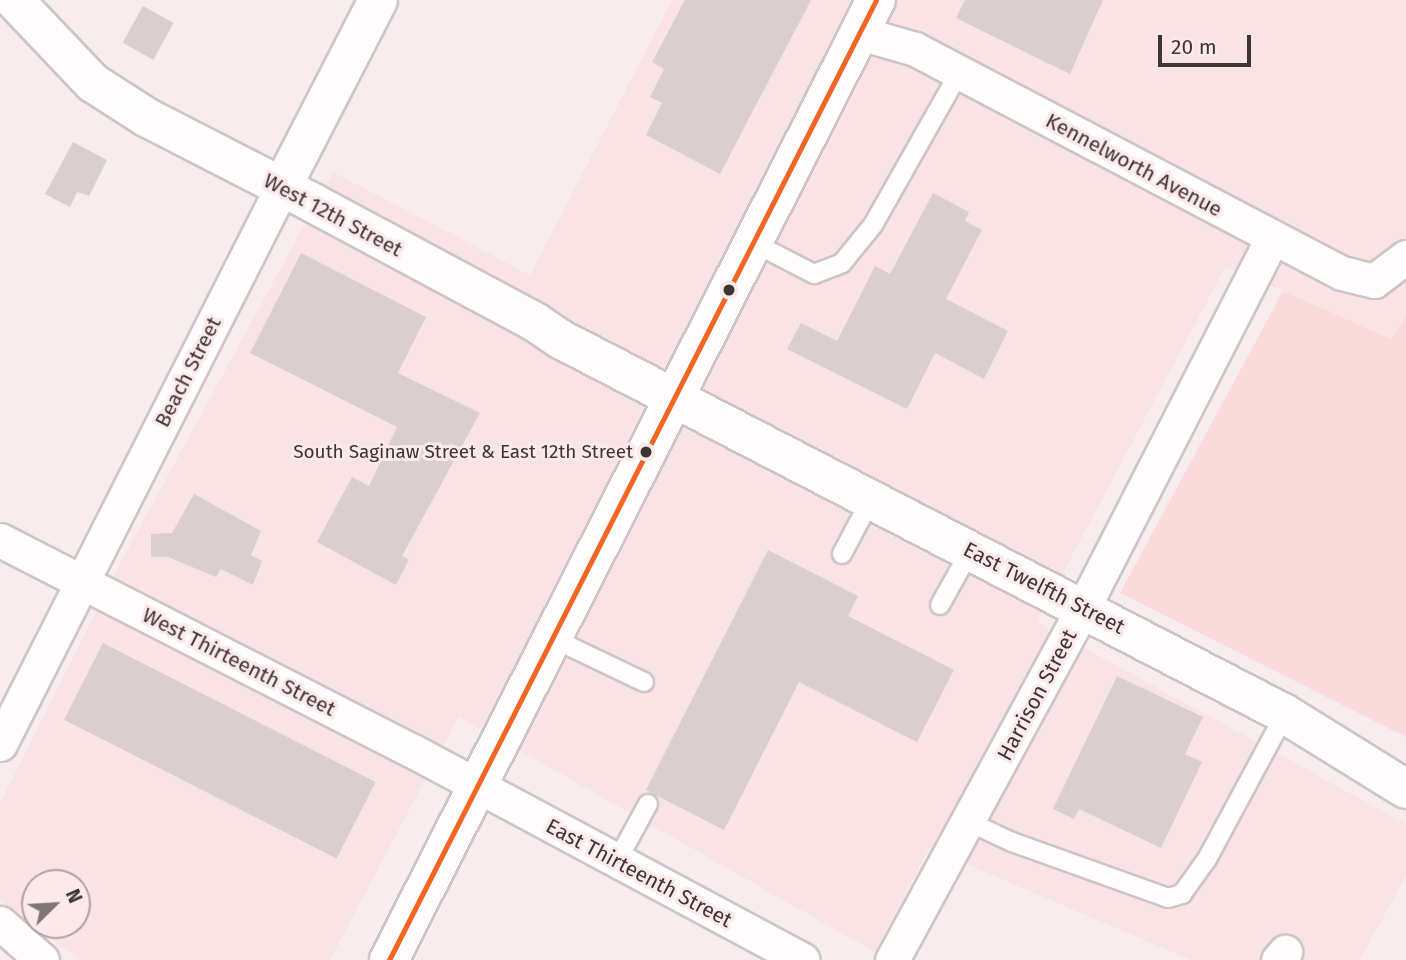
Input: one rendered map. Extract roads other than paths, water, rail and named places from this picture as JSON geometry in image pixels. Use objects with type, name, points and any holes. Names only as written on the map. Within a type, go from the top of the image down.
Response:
[{"type":"street","name":"West 12th Street","points":[[14,0],[57,47],[105,93],[169,130],[282,187],[562,340],[676,397]]},
{"type":"street","name":"Beach Street","points":[[0,744],[378,0]]},
{"type":"street","name":"Kennelworth Avenue","points":[[868,16],[915,49],[959,73],[1272,239],[1342,273],[1374,281],[1406,257]]},
{"type":"street","points":[[389,960],[868,16]]},
{"type":"street","name":"Harrison Street","points":[[891,960],[969,822],[1083,608],[1272,239]]},
{"type":"street","name":"East Twelfth Street","points":[[676,397],[1285,714],[1406,789]]},
{"type":"street","name":"West Thirteenth Street","points":[[0,540],[476,786]]},
{"type":"street","name":"East Thirteenth Street","points":[[476,786],[802,960]]},
{"type":"street","points":[[0,923],[42,960]]},
{"type":"lane","points":[[754,243],[814,274],[842,263],[873,225],[959,73]]},
{"type":"lane","points":[[842,554],[871,499]]},
{"type":"lane","points":[[940,605],[970,551]]},
{"type":"lane","points":[[552,638],[644,682]]},
{"type":"lane","points":[[969,822],[1012,842],[1168,898],[1182,894],[1208,859],[1285,714]]},
{"type":"lane","points":[[617,861],[648,804]]},
{"type":"place","name":"South Saginaw Street & East 12th Street","points":[[646,452]]}]
